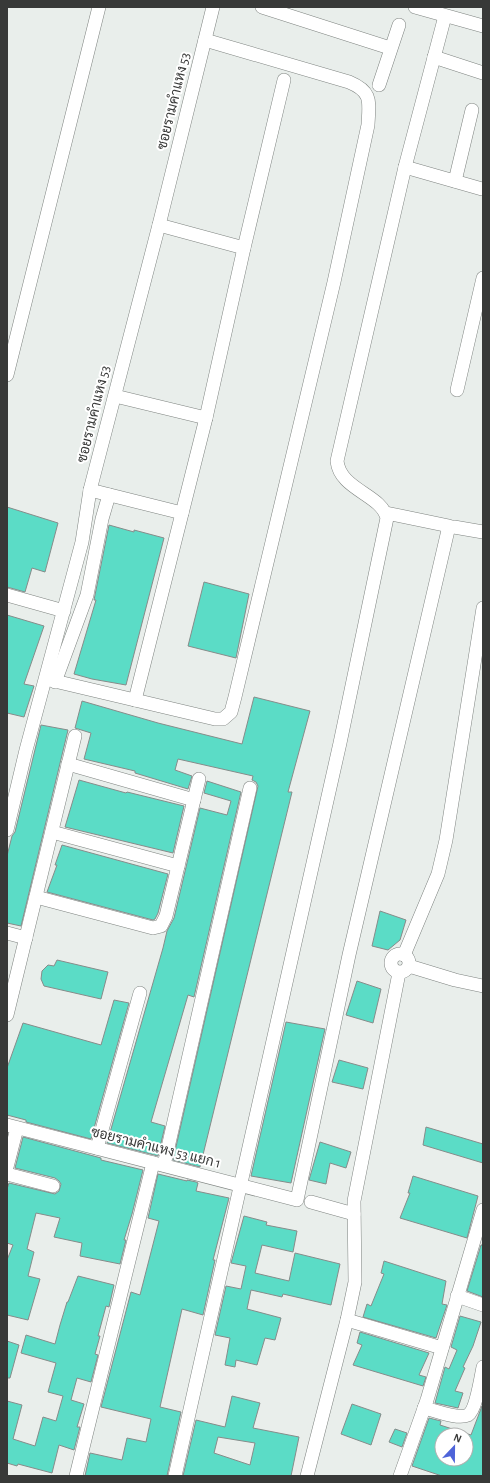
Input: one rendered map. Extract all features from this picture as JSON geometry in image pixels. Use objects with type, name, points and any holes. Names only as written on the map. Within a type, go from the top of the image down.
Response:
[{"type":"street","points":[[7,375],[99,7]]},
{"type":"street","name":"ซอยรามคำแหง 53","points":[[7,830],[26,750],[50,681],[64,611],[82,542],[90,490],[159,225],[213,7]]},
{"type":"street","points":[[262,7],[390,48]]},
{"type":"street","points":[[417,7],[483,26]]},
{"type":"street","points":[[175,1476],[340,743],[387,518],[386,513],[378,504],[353,487],[338,469],[336,461],[405,168],[445,16]]},
{"type":"street","points":[[379,85],[390,48],[399,25]]},
{"type":"street","points":[[109,495],[102,519],[87,595],[50,681],[215,719],[223,719],[231,712],[332,289],[368,125],[369,98],[363,90],[355,84],[205,40]]},
{"type":"street","points":[[434,57],[483,72]]},
{"type":"street","points":[[135,700],[206,418],[284,80]]},
{"type":"street","points":[[455,181],[472,110]]},
{"type":"street","points":[[405,168],[482,189]]},
{"type":"street","points":[[159,225],[244,248]]},
{"type":"street","points":[[457,390],[483,278]]},
{"type":"street","points":[[115,396],[206,418]]},
{"type":"street","points":[[90,490],[182,513]]},
{"type":"street","name":"ซอยรามคำแหง 53 แยก 1","points":[[12,1127],[298,1200],[349,955],[449,526],[386,513]]},
{"type":"street","points":[[454,527],[483,532]]},
{"type":"street","points":[[7,595],[64,611]]},
{"type":"street","points":[[307,1476],[347,1320],[355,1282],[354,1201],[365,1142],[404,965],[438,874],[446,840],[483,608]]},
{"type":"street","points":[[7,1015],[75,736]]},
{"type":"street","points":[[68,764],[194,800]]},
{"type":"street","points":[[36,897],[153,928],[161,926],[166,916],[200,778]]},
{"type":"street","points":[[76,1476],[159,1164],[250,788]]},
{"type":"street","points":[[52,832],[178,866]]},
{"type":"street","points":[[7,933],[26,938]]},
{"type":"street","points":[[404,965],[455,980],[483,986]]},
{"type":"street","points":[[97,1148],[140,993]]},
{"type":"street","points":[[7,1167],[12,1127]]},
{"type":"street","points":[[7,1174],[53,1186]]},
{"type":"street","points":[[311,1202],[354,1214]]},
{"type":"street","points":[[400,1476],[424,1408],[483,1210]]},
{"type":"street","points":[[457,1296],[483,1305]]},
{"type":"street","points":[[347,1320],[442,1348]]},
{"type":"street","points":[[424,1408],[450,1415],[468,1415],[472,1411],[475,1402],[483,1367]]},
{"type":"building","points":[[7,507],[58,523],[45,572],[32,568],[25,592],[7,587]]},
{"type":"building","points":[[109,525],[164,538],[126,685],[74,674],[96,600],[94,600]]},
{"type":"building","points":[[204,582],[249,594],[236,658],[188,646]]},
{"type":"building","points":[[7,615],[44,626],[24,684],[34,686],[24,717],[7,713]]},
{"type":"building","points":[[254,697],[310,711],[288,792],[292,792],[200,1167],[173,1160],[258,786],[256,782],[252,780],[253,776],[178,759],[175,770],[192,776],[188,789],[135,773],[135,771],[84,759],[91,733],[75,728],[82,701],[158,723],[242,744]]},
{"type":"building","points":[[41,725],[68,730],[21,926],[7,923],[7,856],[12,836],[15,832]]},
{"type":"building","points":[[79,780],[126,793],[184,806],[173,853],[65,827]]},
{"type":"building","points":[[207,781],[241,792],[194,997],[188,995],[151,1122],[165,1126],[158,1156],[107,1143],[167,931],[174,918],[200,808],[227,815],[231,801],[204,793]]},
{"type":"building","points":[[62,845],[168,874],[158,913],[155,919],[153,920],[47,892],[57,865],[55,865]]},
{"type":"building","points":[[380,911],[406,920],[400,940],[388,950],[372,946]]},
{"type":"building","points":[[57,960],[108,972],[101,999],[44,986],[41,979],[42,971],[48,965],[54,966]]},
{"type":"building","points":[[357,981],[381,989],[373,1023],[346,1015]]},
{"type":"building","points":[[114,1000],[129,1003],[91,1139],[26,1122],[26,1120],[7,1115],[7,1068],[23,1023],[101,1045]]},
{"type":"building","points":[[286,1022],[325,1029],[291,1183],[251,1176]]},
{"type":"building","points":[[339,1060],[368,1068],[363,1089],[332,1082]]},
{"type":"building","points":[[426,1127],[483,1144],[483,1163],[423,1145]]},
{"type":"building","points":[[23,1137],[101,1158],[101,1160],[143,1170],[124,1240],[126,1240],[120,1264],[80,1256],[82,1243],[54,1237],[60,1218],[36,1213],[27,1249],[34,1252],[28,1276],[40,1279],[28,1320],[7,1315],[7,1260],[13,1245],[7,1243],[7,1189],[9,1183],[55,1194],[59,1191],[61,1184],[55,1178],[15,1168]]},
{"type":"building","points":[[320,1142],[351,1152],[346,1168],[330,1163],[326,1184],[309,1180]]},
{"type":"building","points":[[158,1174],[196,1182],[198,1183],[196,1191],[229,1198],[213,1260],[215,1260],[203,1315],[182,1309],[160,1407],[181,1412],[167,1476],[85,1476],[90,1453],[122,1460],[127,1438],[146,1442],[151,1419],[101,1407],[131,1292],[140,1295],[159,1221],[148,1218]]},
{"type":"building","points":[[413,1176],[478,1196],[467,1238],[400,1218],[410,1193],[408,1193]]},
{"type":"building","points":[[244,1216],[267,1222],[266,1225],[297,1231],[293,1252],[262,1245],[255,1273],[289,1281],[295,1253],[340,1264],[331,1305],[283,1294],[282,1297],[251,1290],[247,1309],[281,1318],[275,1340],[265,1338],[257,1365],[236,1360],[235,1367],[225,1365],[230,1338],[215,1335],[226,1286],[241,1289],[246,1266],[231,1263]]},
{"type":"building","points":[[481,1245],[483,1245],[483,1297],[467,1291]]},
{"type":"building","points":[[384,1261],[446,1281],[442,1304],[447,1305],[436,1338],[363,1317],[367,1304],[371,1306],[384,1274],[381,1273]]},
{"type":"building","points":[[78,1276],[114,1285],[109,1307],[106,1306],[98,1336],[100,1336],[95,1354],[98,1355],[91,1382],[77,1378],[71,1400],[84,1404],[77,1427],[80,1427],[74,1450],[59,1445],[52,1473],[18,1464],[17,1466],[7,1463],[7,1401],[22,1405],[13,1439],[35,1446],[43,1417],[56,1421],[63,1396],[48,1392],[56,1363],[21,1353],[26,1335],[55,1344],[67,1302]]},
{"type":"building","points":[[460,1316],[481,1322],[473,1346],[463,1367],[465,1368],[455,1391],[463,1393],[458,1408],[435,1403],[445,1367],[449,1369],[457,1350],[451,1347]]},
{"type":"building","points":[[360,1332],[429,1353],[419,1375],[426,1377],[423,1386],[353,1365],[362,1345],[357,1343]]},
{"type":"building","points":[[7,1341],[19,1345],[10,1378],[7,1378]]},
{"type":"building","points":[[232,1396],[260,1403],[253,1428],[299,1437],[291,1476],[183,1476],[196,1420],[225,1427]],"holes":[[[218,1437],[255,1443],[250,1465],[214,1453]]]},
{"type":"building","points":[[352,1404],[381,1414],[371,1445],[341,1434]]},
{"type":"building","points":[[482,1406],[483,1476],[442,1476],[412,1466],[429,1418],[441,1421],[440,1425],[446,1427],[434,1427],[434,1467],[474,1467],[474,1427]]},
{"type":"building","points":[[395,1429],[407,1433],[402,1447],[389,1442]]}]
